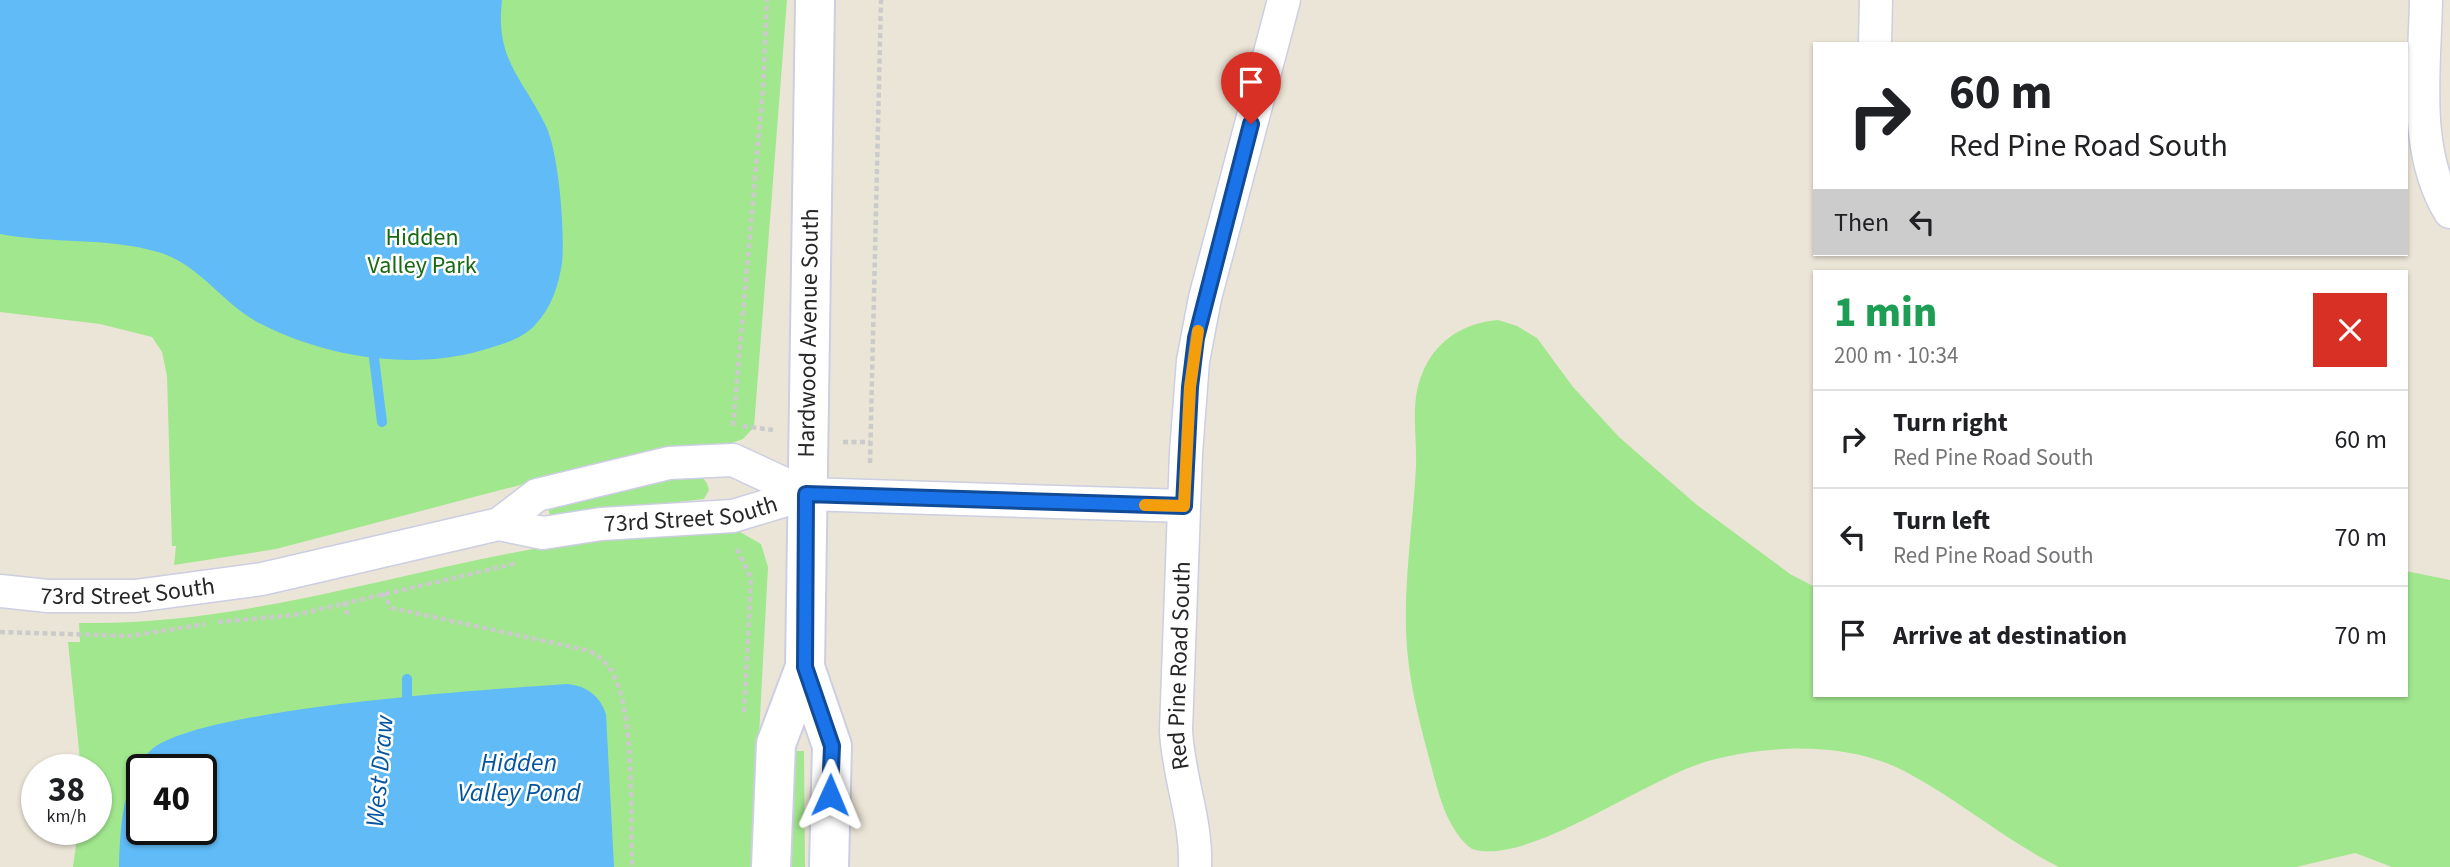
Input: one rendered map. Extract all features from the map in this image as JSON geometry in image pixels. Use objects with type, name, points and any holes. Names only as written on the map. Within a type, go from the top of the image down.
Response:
[{"type":"street","name":"Hardwood Avenue South","points":[[815,0],[805,667],[832,746],[828,867]]},
{"type":"street","name":"Red Pine Road South","points":[[1195,867],[1194,829],[1176,737],[1190,387],[1196,338],[1284,0]]},
{"type":"street","points":[[1875,42],[1877,0]]},
{"type":"street","points":[[2426,0],[2424,127],[2431,166],[2450,212]]},
{"type":"street","name":"73rd Street South","points":[[0,591],[48,596],[113,596],[202,589],[262,579],[499,524],[537,495],[625,472],[686,461],[733,460],[806,494]]},
{"type":"street","points":[[806,494],[1184,506]]},
{"type":"street","name":"73rd Street South","points":[[499,524],[543,533],[601,524],[733,516],[806,494]]},
{"type":"street","name":"Hardwood Avenue South","points":[[771,867],[776,744],[805,667]]},
{"type":"path","points":[[733,426],[763,89],[767,0]]},
{"type":"path","points":[[870,442],[881,0]]},
{"type":"path","points":[[734,542],[751,578],[744,726]]},
{"type":"path","points":[[0,632],[149,634],[219,622],[295,615],[528,561]]},
{"type":"path","points":[[382,593],[392,608],[586,650],[610,667],[620,692],[626,727],[632,867]]},
{"type":"path","points":[[344,602],[348,617]]},
{"type":"green space","name":"Hidden Valley Park","points":[[0,0],[787,0],[754,427],[743,439],[726,445],[619,459],[276,549],[174,565],[176,546],[172,546],[167,376],[162,352],[152,337],[100,324],[0,312]]},
{"type":"green space","points":[[1498,320],[1517,326],[1537,338],[1573,387],[1619,437],[1697,505],[1790,574],[1813,586],[1813,697],[2408,697],[2408,571],[2450,580],[2450,867],[2392,867],[2355,853],[2296,867],[2059,867],[1906,772],[1861,755],[1811,749],[1760,751],[1712,760],[1686,769],[1557,833],[1525,845],[1496,851],[1472,849],[1451,824],[1436,783],[1415,702],[1406,635],[1406,611],[1416,466],[1415,408],[1418,385],[1428,362],[1443,343],[1462,330]]},
{"type":"green space","points":[[683,476],[700,477],[706,481],[709,490],[704,499],[550,516],[548,507]]},
{"type":"green space","points":[[740,532],[761,544],[768,567],[752,867],[73,867],[76,845],[112,845],[112,754],[79,754],[68,642],[80,642],[79,623],[139,622],[259,607],[496,556],[578,541],[647,535]]},
{"type":"green space","points":[[795,751],[804,751],[805,867],[789,867]]},
{"type":"water","points":[[0,0],[502,0],[501,21],[507,53],[512,67],[546,126],[558,173],[562,213],[562,263],[546,312],[526,333],[465,355],[436,359],[376,358],[316,346],[261,324],[247,316],[199,275],[173,258],[158,252],[119,244],[0,234]]},
{"type":"water","name":"Hidden Valley Pond","points":[[568,684],[592,693],[606,714],[614,867],[119,867],[126,798],[126,845],[217,845],[217,754],[148,754],[150,751],[178,736],[223,723],[282,712],[415,696]]},
{"type":"waterway","points":[[374,358],[382,422]]},
{"type":"waterway","name":"West Draw","points":[[407,679],[407,711]]},
{"type":"slow traffic","points":[[1145,505],[1184,506],[1190,387],[1198,331]]},
{"type":"route","points":[[830,795],[832,746],[805,667],[806,494],[1184,506],[1190,387],[1196,338],[1251,124]]}]
